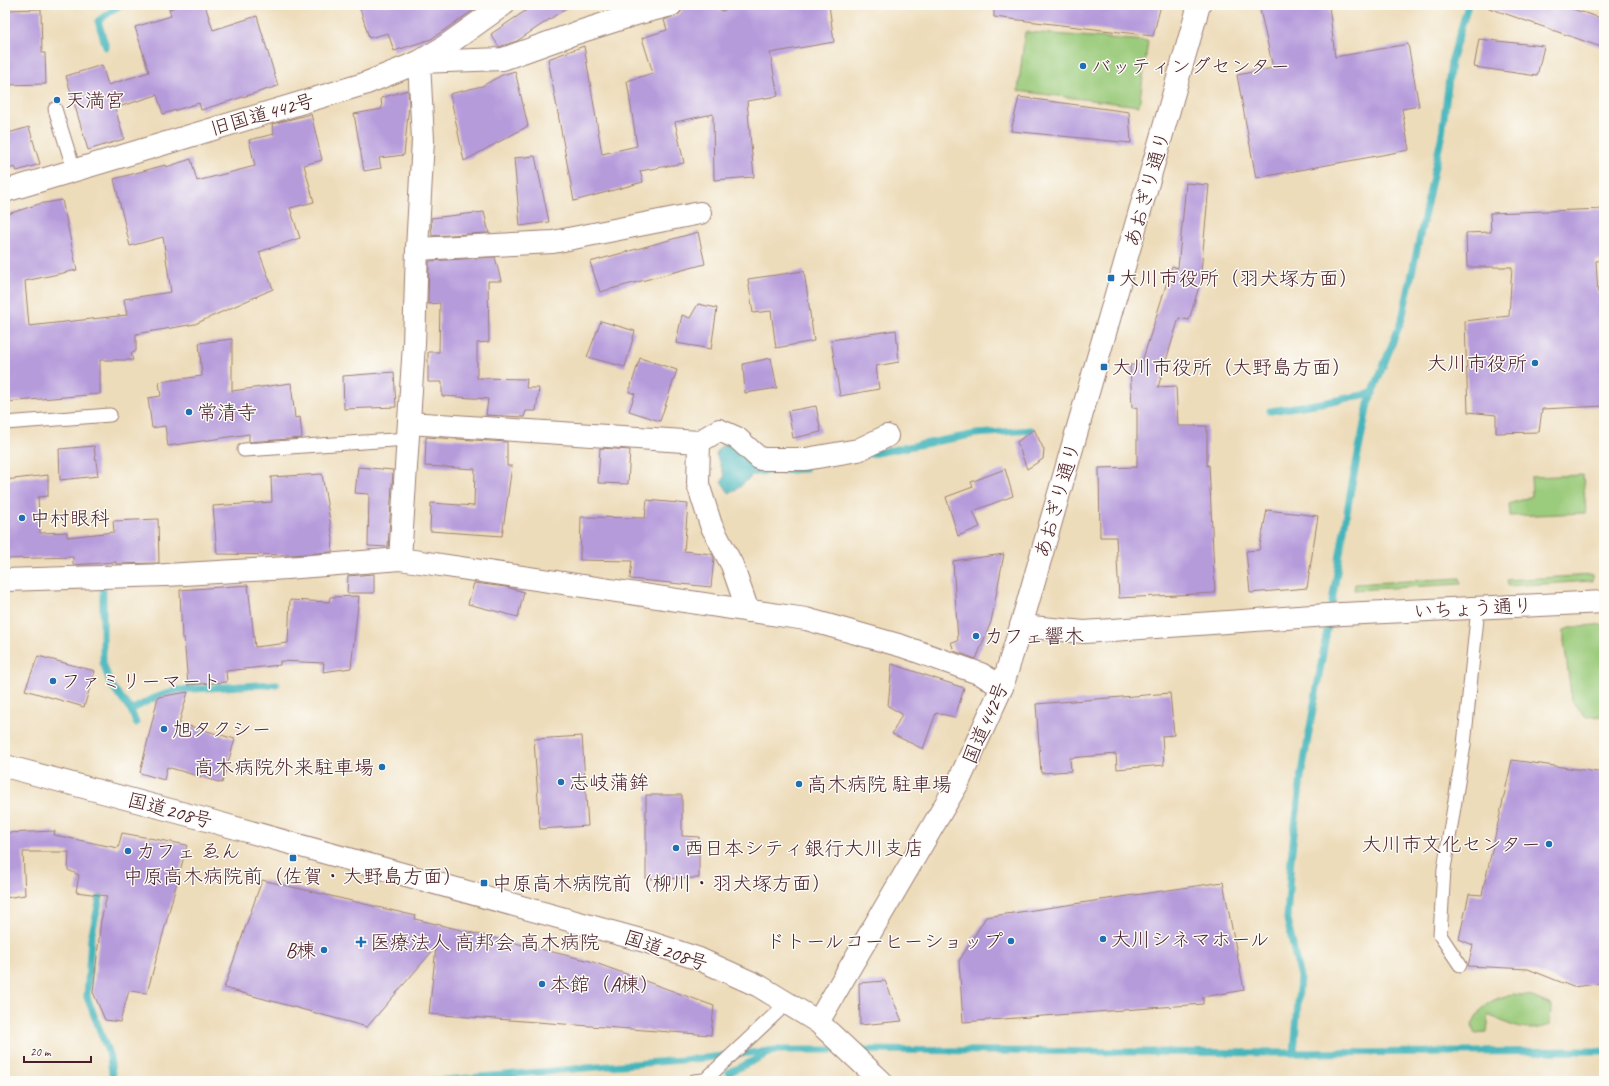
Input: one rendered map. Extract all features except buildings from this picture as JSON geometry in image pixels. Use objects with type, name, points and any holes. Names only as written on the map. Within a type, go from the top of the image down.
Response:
[{"type":"main road","name":"旧国道442号","points":[[5,191],[364,84],[419,62],[444,47],[503,5]]},
{"type":"main road","points":[[400,559],[414,344],[423,140],[419,62],[503,59],[639,13],[671,5]]},
{"type":"main road","name":"あおぎり通り","points":[[1021,626],[1199,5]]},
{"type":"main road","points":[[417,249],[553,242],[700,213]]},
{"type":"main road","points":[[409,431],[699,442],[719,430],[737,438],[760,459],[806,459],[858,450],[887,436]]},
{"type":"main road","points":[[699,442],[698,484],[711,525],[732,565],[748,611]]},
{"type":"main road","points":[[5,580],[166,575],[286,568],[400,559],[806,619],[902,646],[981,674],[1002,686]]},
{"type":"main road","name":"いちょう通り","points":[[1021,626],[1084,632],[1318,617],[1342,614],[1604,602]]},
{"type":"main road","name":"国道442号","points":[[823,1027],[958,783],[1002,686],[1021,626]]},
{"type":"main road","name":"国道208号","points":[[5,766],[200,818],[648,942],[699,960],[759,986],[823,1027],[877,1077]]},
{"type":"lane","points":[[55,109],[74,170]]},
{"type":"lane","points":[[5,423],[110,415]]},
{"type":"lane","points":[[244,450],[409,431]]},
{"type":"lane","points":[[1460,964],[1440,935],[1444,869],[1464,745],[1478,608]]},
{"type":"lane","points":[[699,1080],[787,1004]]},
{"type":"green space","name":"バッティングセンター","points":[[1025,32],[1148,41],[1139,106],[1018,91]]},
{"type":"green space","points":[[1583,475],[1586,513],[1510,516],[1509,504],[1532,496],[1531,477]]},
{"type":"green space","points":[[1593,575],[1593,581],[1508,586],[1507,580]]},
{"type":"green space","points":[[1460,578],[1461,584],[1354,590],[1355,584]]},
{"type":"green space","points":[[1604,624],[1604,716],[1586,717],[1572,702],[1564,641],[1564,630],[1574,627]]},
{"type":"green space","points":[[1513,994],[1530,996],[1551,1005],[1550,1025],[1533,1029],[1519,1028],[1489,1015],[1487,1032],[1474,1033],[1472,1025],[1483,1008],[1498,998]]},
{"type":"water","points":[[734,443],[754,467],[750,478],[735,491],[729,493],[721,481],[725,477],[716,454],[721,446]]},
{"type":"waterway","points":[[106,47],[98,21],[120,5]]},
{"type":"waterway","points":[[1294,1053],[1300,977],[1287,919],[1291,858],[1301,778],[1350,494],[1368,404],[1402,319],[1442,134],[1451,62],[1468,5]]},
{"type":"waterway","points":[[1270,411],[1373,393]]},
{"type":"waterway","points":[[871,454],[976,434],[1031,430]]},
{"type":"waterway","points":[[743,473],[805,469]]},
{"type":"waterway","points":[[103,589],[103,663],[111,685],[131,710],[154,698],[177,690],[276,684]]},
{"type":"waterway","points":[[131,710],[136,723]]},
{"type":"waterway","points":[[100,898],[91,937],[87,997],[110,1057],[113,1081]]},
{"type":"waterway","points":[[432,1081],[705,1058],[775,1050],[841,1050]]},
{"type":"waterway","points":[[855,1050],[1294,1053],[1604,1051]]},
{"type":"waterway","points":[[728,1073],[769,1053]]},
{"type":"place","name":"バッティングセンター","points":[[1083,66]]},
{"type":"place","name":"天満宮","points":[[57,100]]},
{"type":"place","name":"大川市役所（羽犬塚方面）","points":[[1111,278]]},
{"type":"place","name":"大川市役所","points":[[1535,363]]},
{"type":"place","name":"大川市役所（大野島方面）","points":[[1104,367]]},
{"type":"place","name":"常清寺","points":[[189,412]]},
{"type":"place","name":"中村眼科","points":[[22,518]]},
{"type":"place","name":"カフェ響木","points":[[976,636]]},
{"type":"place","name":"ファミリーマート","points":[[53,681]]},
{"type":"place","name":"旭タクシー","points":[[164,729]]},
{"type":"place","name":"高木病院外来駐車場","points":[[382,767]]},
{"type":"place","name":"志岐蒲鉾","points":[[561,782]]},
{"type":"place","name":"高木病院 駐車場","points":[[799,784]]},
{"type":"place","name":"大川市文化センター","points":[[1549,844]]},
{"type":"place","name":"西日本シティ銀行大川支店","points":[[676,848]]},
{"type":"place","name":"カフェ ゑん","points":[[128,851]]},
{"type":"place","name":"中原高木病院前（佐賀・大野島方面）","points":[[293,858]]},
{"type":"place","name":"中原高木病院前（柳川・羽犬塚方面）","points":[[484,883]]},
{"type":"place","name":"大川シネマホール","points":[[1103,939]]},
{"type":"place","name":"ドトールコーヒーショップ","points":[[1011,941]]},
{"type":"place","name":"医療法人 高邦会 高木病院","points":[[361,942]]},
{"type":"place","name":"B棟","points":[[324,950]]},
{"type":"place","name":"本館（A棟）","points":[[542,984]]}]
